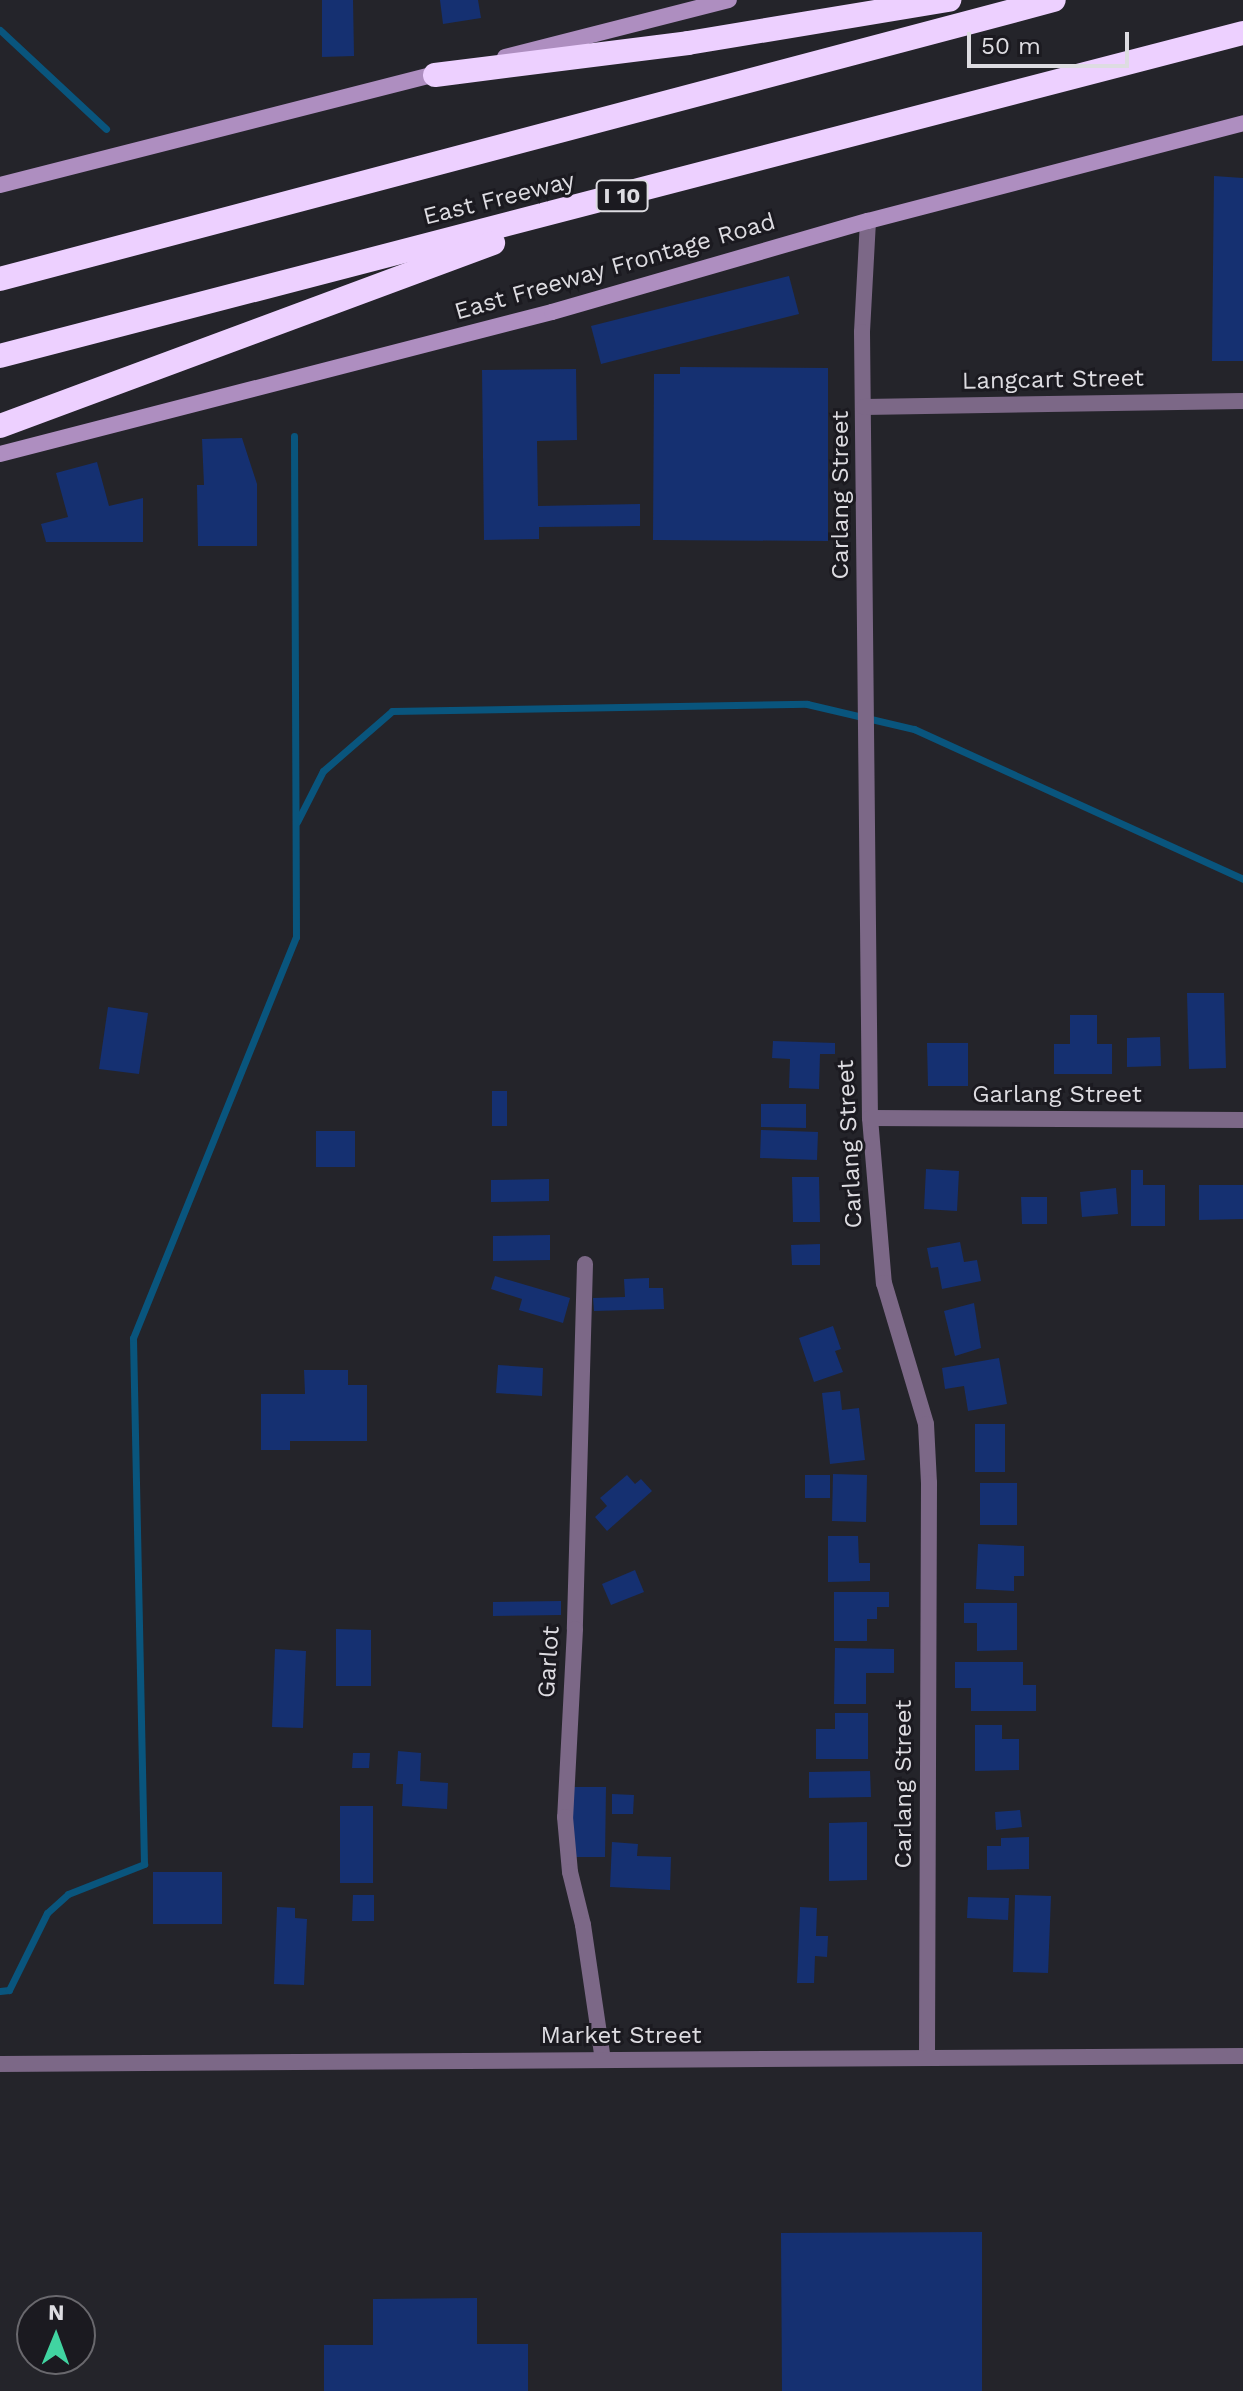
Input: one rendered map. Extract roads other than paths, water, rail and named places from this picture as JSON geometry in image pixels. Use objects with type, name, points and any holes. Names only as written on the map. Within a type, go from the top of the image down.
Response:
[{"type":"highway","points":[[435,75],[688,43],[949,0]]},
{"type":"highway","name":"East Freeway","points":[[0,279],[1054,0]]},
{"type":"highway","name":"East Freeway","points":[[0,356],[1243,33]]},
{"type":"highway","points":[[0,426],[623,196]]},
{"type":"main road","points":[[0,185],[729,0]]},
{"type":"main road","name":"East Freeway Frontage Road","points":[[0,454],[552,312],[868,221],[1243,123]]},
{"type":"street","name":"Carlang Street","points":[[868,221],[862,332],[870,1118],[884,1283],[926,1424],[929,1483],[927,2058]]},
{"type":"street","name":"Langcart Street","points":[[864,407],[1243,401]]},
{"type":"street","name":"Garlang Street","points":[[870,1118],[1243,1120]]},
{"type":"street","name":"Garlot","points":[[585,1264],[575,1629],[565,1817],[570,1872],[583,1925],[603,2060]]},
{"type":"street","name":"Market Street","points":[[0,2064],[1243,2056]]},
{"type":"waterway","points":[[0,30],[106,129]]},
{"type":"waterway","points":[[0,1991],[9,1990],[47,1913],[68,1894],[144,1864],[133,1338],[296,937],[294,436]]},
{"type":"waterway","points":[[297,822],[323,771],[392,711],[807,704],[914,729],[1243,879]]}]
